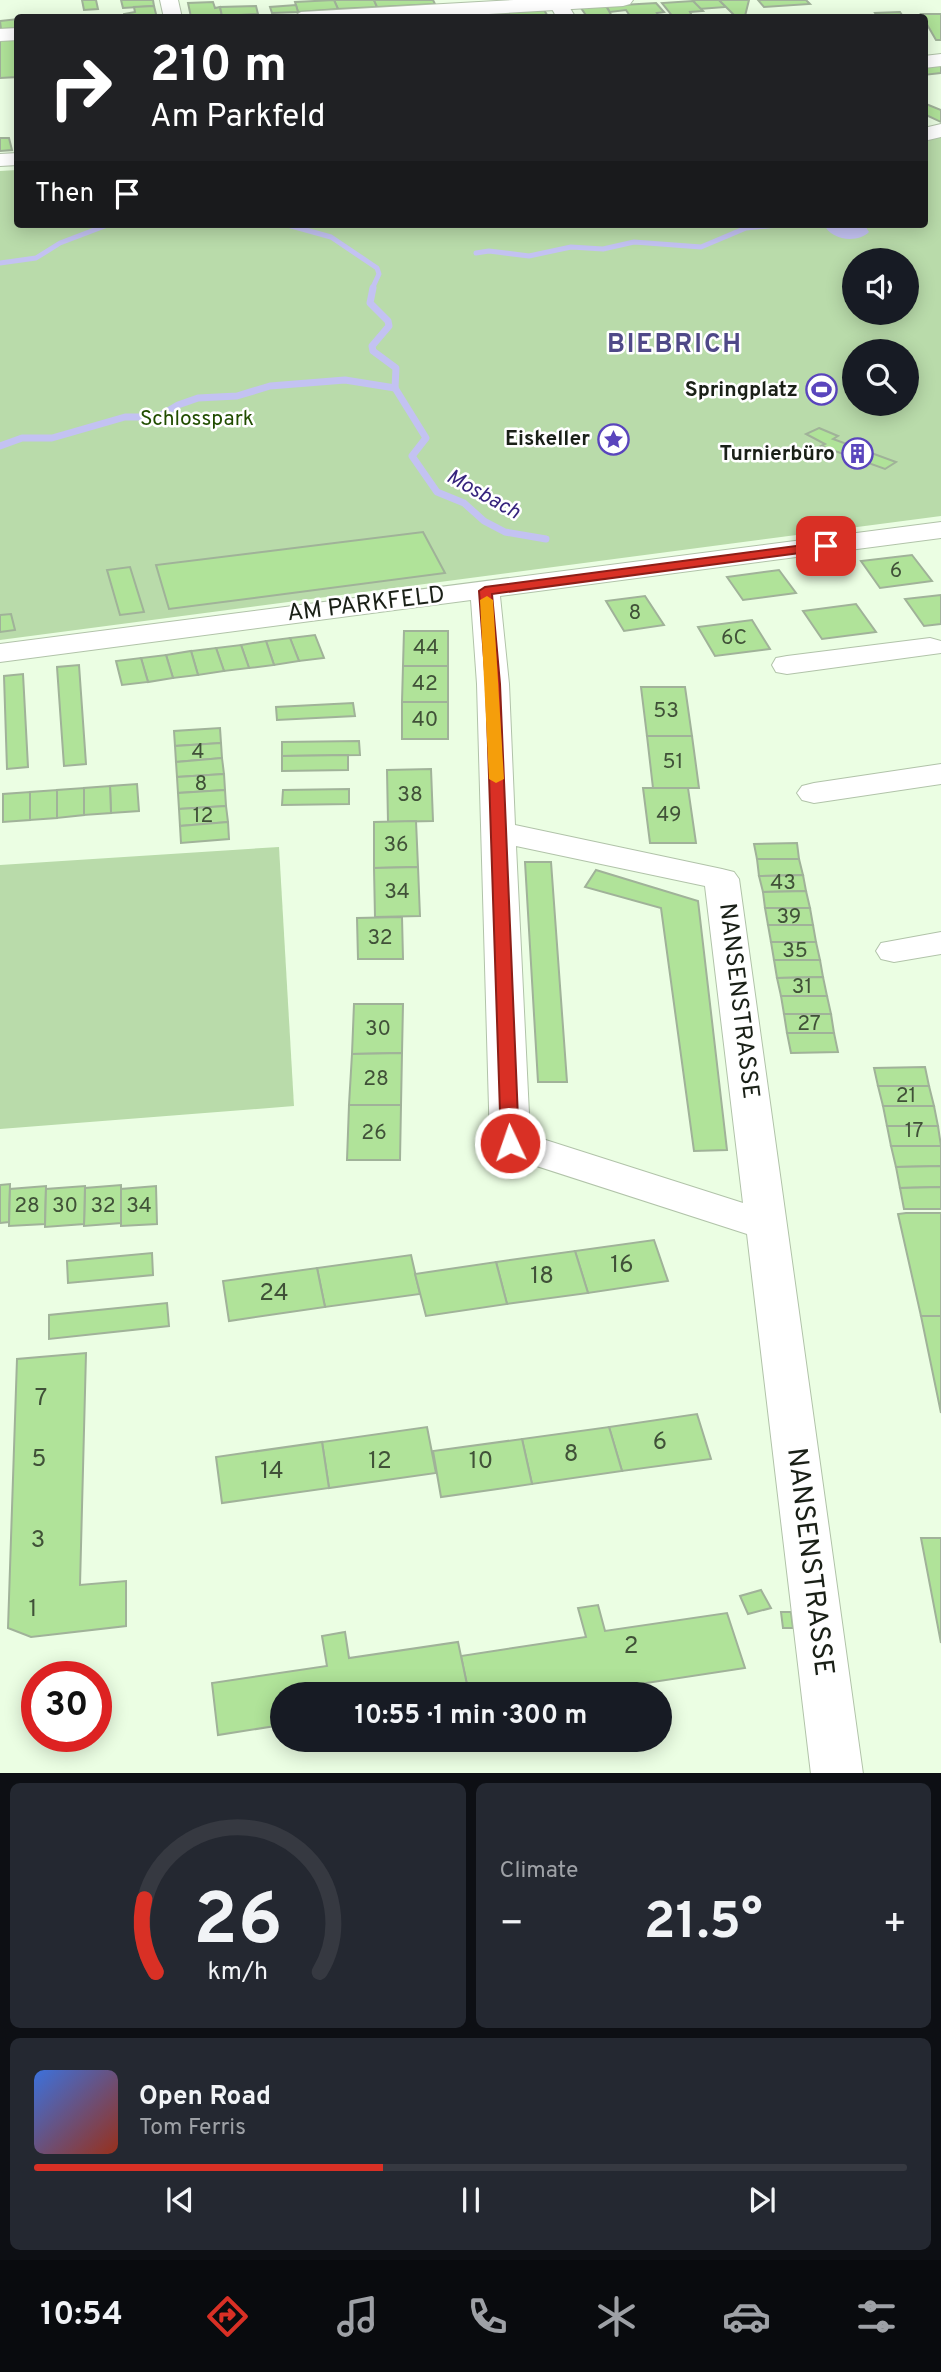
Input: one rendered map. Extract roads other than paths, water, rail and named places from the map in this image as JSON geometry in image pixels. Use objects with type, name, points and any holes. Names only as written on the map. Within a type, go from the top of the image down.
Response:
[{"type":"street","points":[[395,14],[560,7],[623,0]]},
{"type":"street","name":"AM PARKFELD","points":[[0,653],[941,530]]},
{"type":"street","points":[[485,591],[493,684],[510,1143],[766,1225]]},
{"type":"street","points":[[787,665],[937,655]]},
{"type":"street","points":[[814,793],[941,774]]},
{"type":"street","name":"NANSENSTRASSE","points":[[499,832],[722,879],[837,1773]]},
{"type":"street","points":[[894,951],[941,943]]},
{"type":"water","points":[[866,228],[869,232],[851,239],[838,237],[827,229]]},
{"type":"waterway","name":"Mosbach","points":[[0,263],[36,258],[60,243],[99,228]]},
{"type":"waterway","name":"Mosbach","points":[[298,228],[331,237],[377,268],[379,274],[372,289]]},
{"type":"waterway","points":[[476,253],[489,251],[529,256],[571,247],[603,249],[634,242],[701,247],[746,228]]},
{"type":"waterway","name":"Mosbach","points":[[373,288],[370,303],[388,321],[389,326],[372,346],[373,351],[396,368],[395,388]]},
{"type":"waterway","points":[[0,446],[22,438],[52,438],[125,417],[158,417],[178,405],[198,398],[237,396],[270,386],[345,380],[395,388]]},
{"type":"waterway","name":"Mosbach","points":[[395,388],[426,438],[412,456],[437,492],[464,503],[484,521],[505,532],[546,539]]},
{"type":"place","name":"Springplatz","points":[[821,390]]},
{"type":"place","name":"Eiskeller","points":[[613,439]]},
{"type":"place","name":"Turnierbüro","points":[[858,454]]},
{"type":"district","name":"BIEBRICH","points":[[675,345]]},
{"type":"park label","name":"Schlosspark","points":[[197,419]]}]
